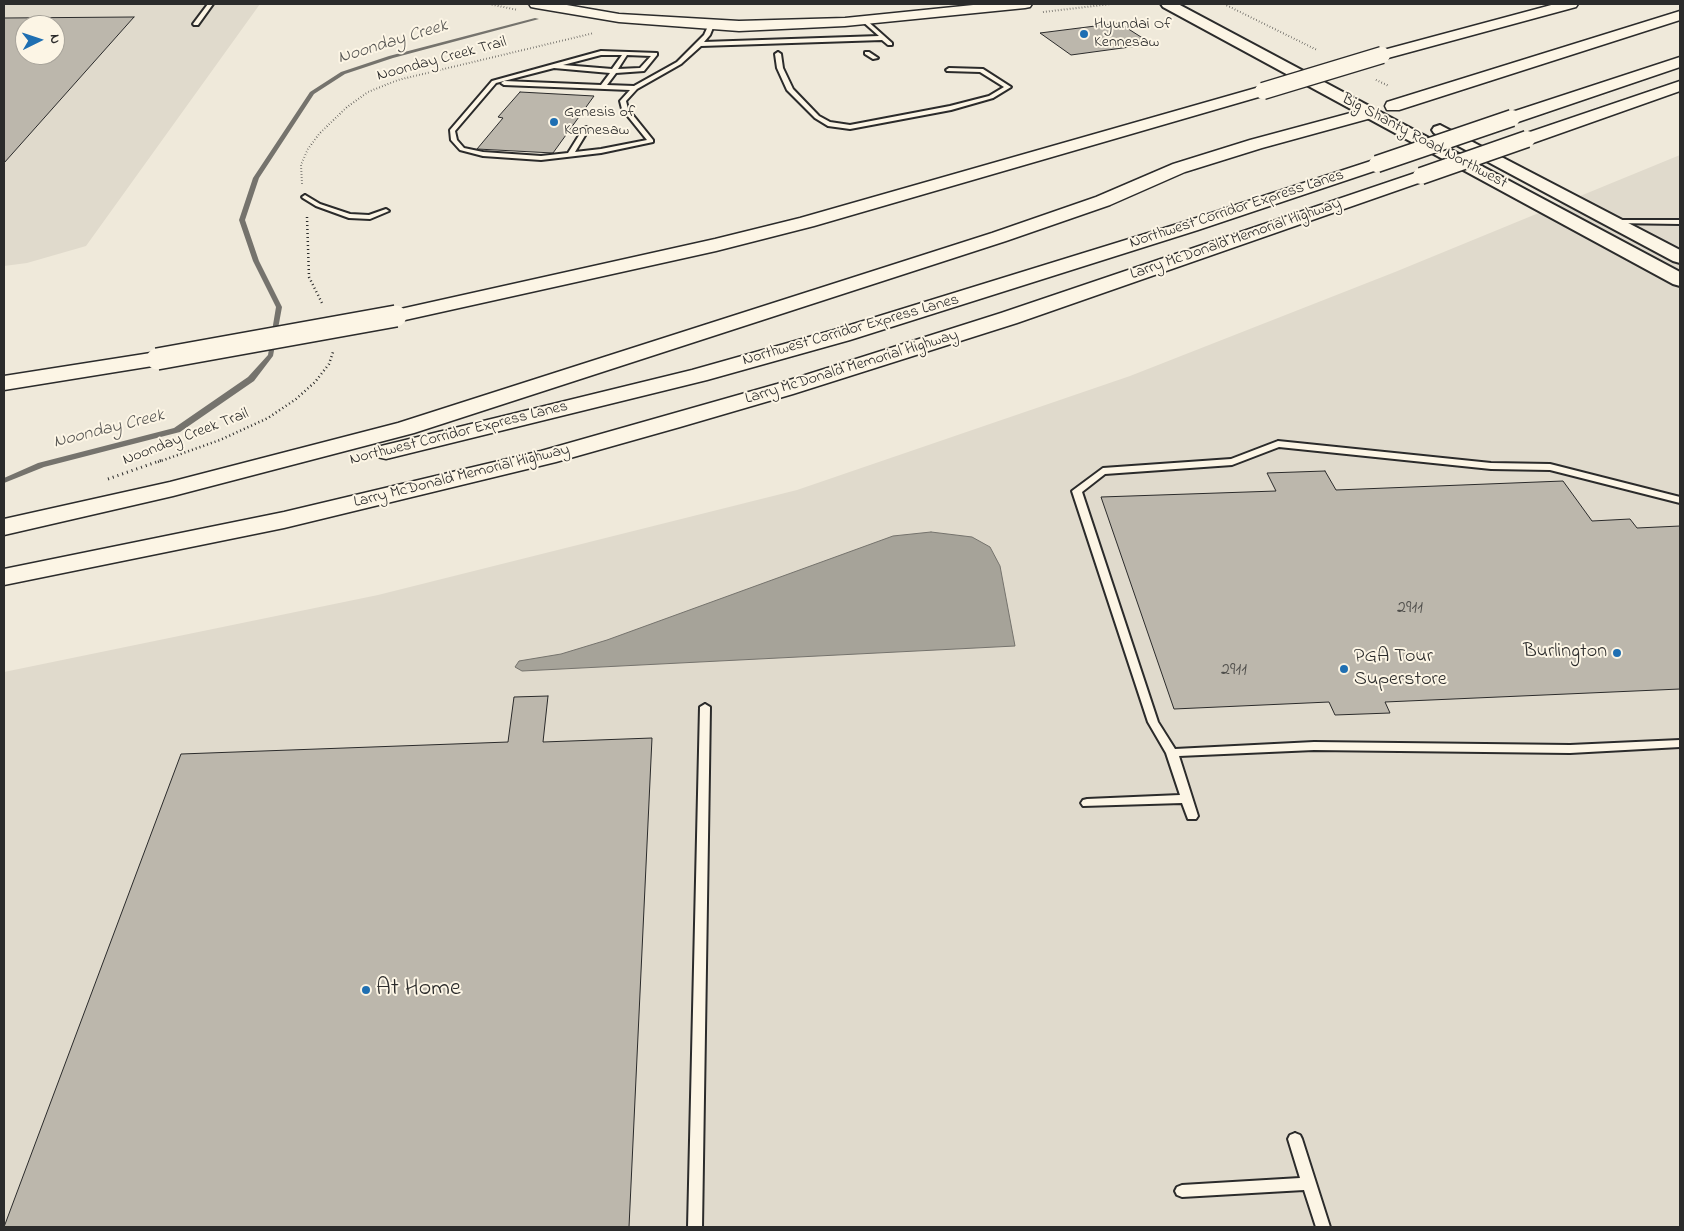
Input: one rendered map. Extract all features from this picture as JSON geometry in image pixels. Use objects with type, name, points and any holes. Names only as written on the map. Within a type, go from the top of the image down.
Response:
[{"type":"main road","points":[[536,4],[619,18],[711,25],[788,25],[864,20],[1025,4]]},
{"type":"main road","points":[[4,383],[157,359],[396,316],[542,285],[806,222],[1382,56],[1571,4]]},
{"type":"main road","points":[[4,527],[74,519],[406,428],[999,237],[1103,201],[1197,178],[1680,15]]},
{"type":"main road","points":[[1395,112],[1680,24]]},
{"type":"main road","name":"Northwest Corridor Express Lanes","points":[[4,537],[74,519],[506,422],[699,375],[842,335],[1182,229],[1680,62]]},
{"type":"main road","name":"Larry McDonald Memorial Highway","points":[[4,578],[284,520],[547,457],[786,390],[1009,318],[1680,86]]},
{"type":"street","name":"Big Shanty Road Northwest","points":[[1168,4],[1395,112],[1680,256]]},
{"type":"street","name":"Big Shanty Road Northwest","points":[[1311,62],[1345,80]]},
{"type":"street","name":"Big Shanty Road Northwest","points":[[1395,112],[1680,280]]},
{"type":"lane","points":[[196,24],[210,4]]},
{"type":"lane","points":[[864,20],[890,44]]},
{"type":"lane","points":[[554,66],[612,71],[642,70],[655,54],[601,53],[494,82],[452,131],[454,140],[462,149],[483,154],[541,158],[651,141],[626,109],[623,101],[635,88],[679,63],[707,35],[711,25]]},
{"type":"lane","points":[[699,44],[882,38]]},
{"type":"lane","points":[[603,87],[612,71],[626,53]]},
{"type":"lane","points":[[867,53],[875,58]]},
{"type":"lane","points":[[778,54],[780,68],[790,90],[817,117],[828,124],[850,127],[951,108],[991,96],[1008,88],[980,70],[949,70]]},
{"type":"lane","points":[[494,82],[635,88]]},
{"type":"lane","points":[[571,154],[586,130]]},
{"type":"lane","points":[[305,197],[318,205],[349,216],[370,217],[386,211]]},
{"type":"lane","points":[[1615,222],[1680,222]]},
{"type":"lane","points":[[1192,816],[1172,753],[1153,722],[1077,491],[1103,471],[1232,462],[1278,444],[1491,466],[1550,466],[1680,500]]},
{"type":"lane","points":[[695,1227],[705,707]]},
{"type":"lane","points":[[1172,753],[1314,746],[1570,749],[1680,744]]},
{"type":"lane","points":[[1087,804],[1187,799]]},
{"type":"lane","points":[[1295,1139],[1323,1227]]},
{"type":"lane","points":[[1182,1190],[1309,1184]]},
{"type":"path","name":"Noonday Creek Trail","points":[[326,309],[309,277],[305,197],[301,165],[308,149],[336,117],[368,92],[398,80],[588,35],[619,18]]},
{"type":"path","name":"Noonday Creek Trail","points":[[101,482],[220,440],[268,418],[296,399],[315,382],[329,364],[334,349]]},
{"type":"shaded area","points":[[4,4],[260,4],[86,246],[27,263],[4,266]]},
{"type":"shaded area","points":[[1680,155],[1680,1227],[4,1227],[4,672],[378,595],[797,490],[1130,376],[1395,272]]},
{"type":"shaded area","points":[[931,532],[972,537],[990,547],[1000,566],[1015,646],[522,671],[515,667],[519,661],[561,654],[607,640],[893,536]]},
{"type":"building","points":[[134,17],[4,163],[4,18],[15,18],[15,65],[65,65],[65,18]]},
{"type":"building","name":"Hyundai Of Kennesaw","points":[[1119,23],[1152,44],[1071,55],[1040,33]]},
{"type":"building","name":"Genesis of Kennesaw","points":[[520,92],[594,96],[553,153],[477,149],[503,118],[498,117]]},
{"type":"building","points":[[1325,471],[1336,490],[1563,481],[1592,521],[1630,519],[1637,528],[1680,526],[1680,689],[1385,702],[1390,713],[1335,715],[1329,702],[1174,709],[1101,497],[1276,491],[1267,473]]},
{"type":"building","name":"At Home","points":[[548,696],[543,742],[652,738],[629,1227],[4,1227],[181,754],[508,742],[514,697]]},
{"type":"waterway","name":"Noonday Creek","points":[[4,481],[41,465],[177,430],[251,379],[271,355],[279,307],[256,261],[242,220],[256,178],[312,93],[343,73],[391,57],[537,19]]},
{"type":"place","name":"Hyundai Of Kennesaw","points":[[1084,34]]},
{"type":"place","name":"Genesis of Kennesaw","points":[[554,122]]},
{"type":"place","name":"Burlington","points":[[1617,653]]},
{"type":"place","name":"PGA Tour Superstore","points":[[1344,669]]},
{"type":"place","name":"At Home","points":[[366,990]]}]
